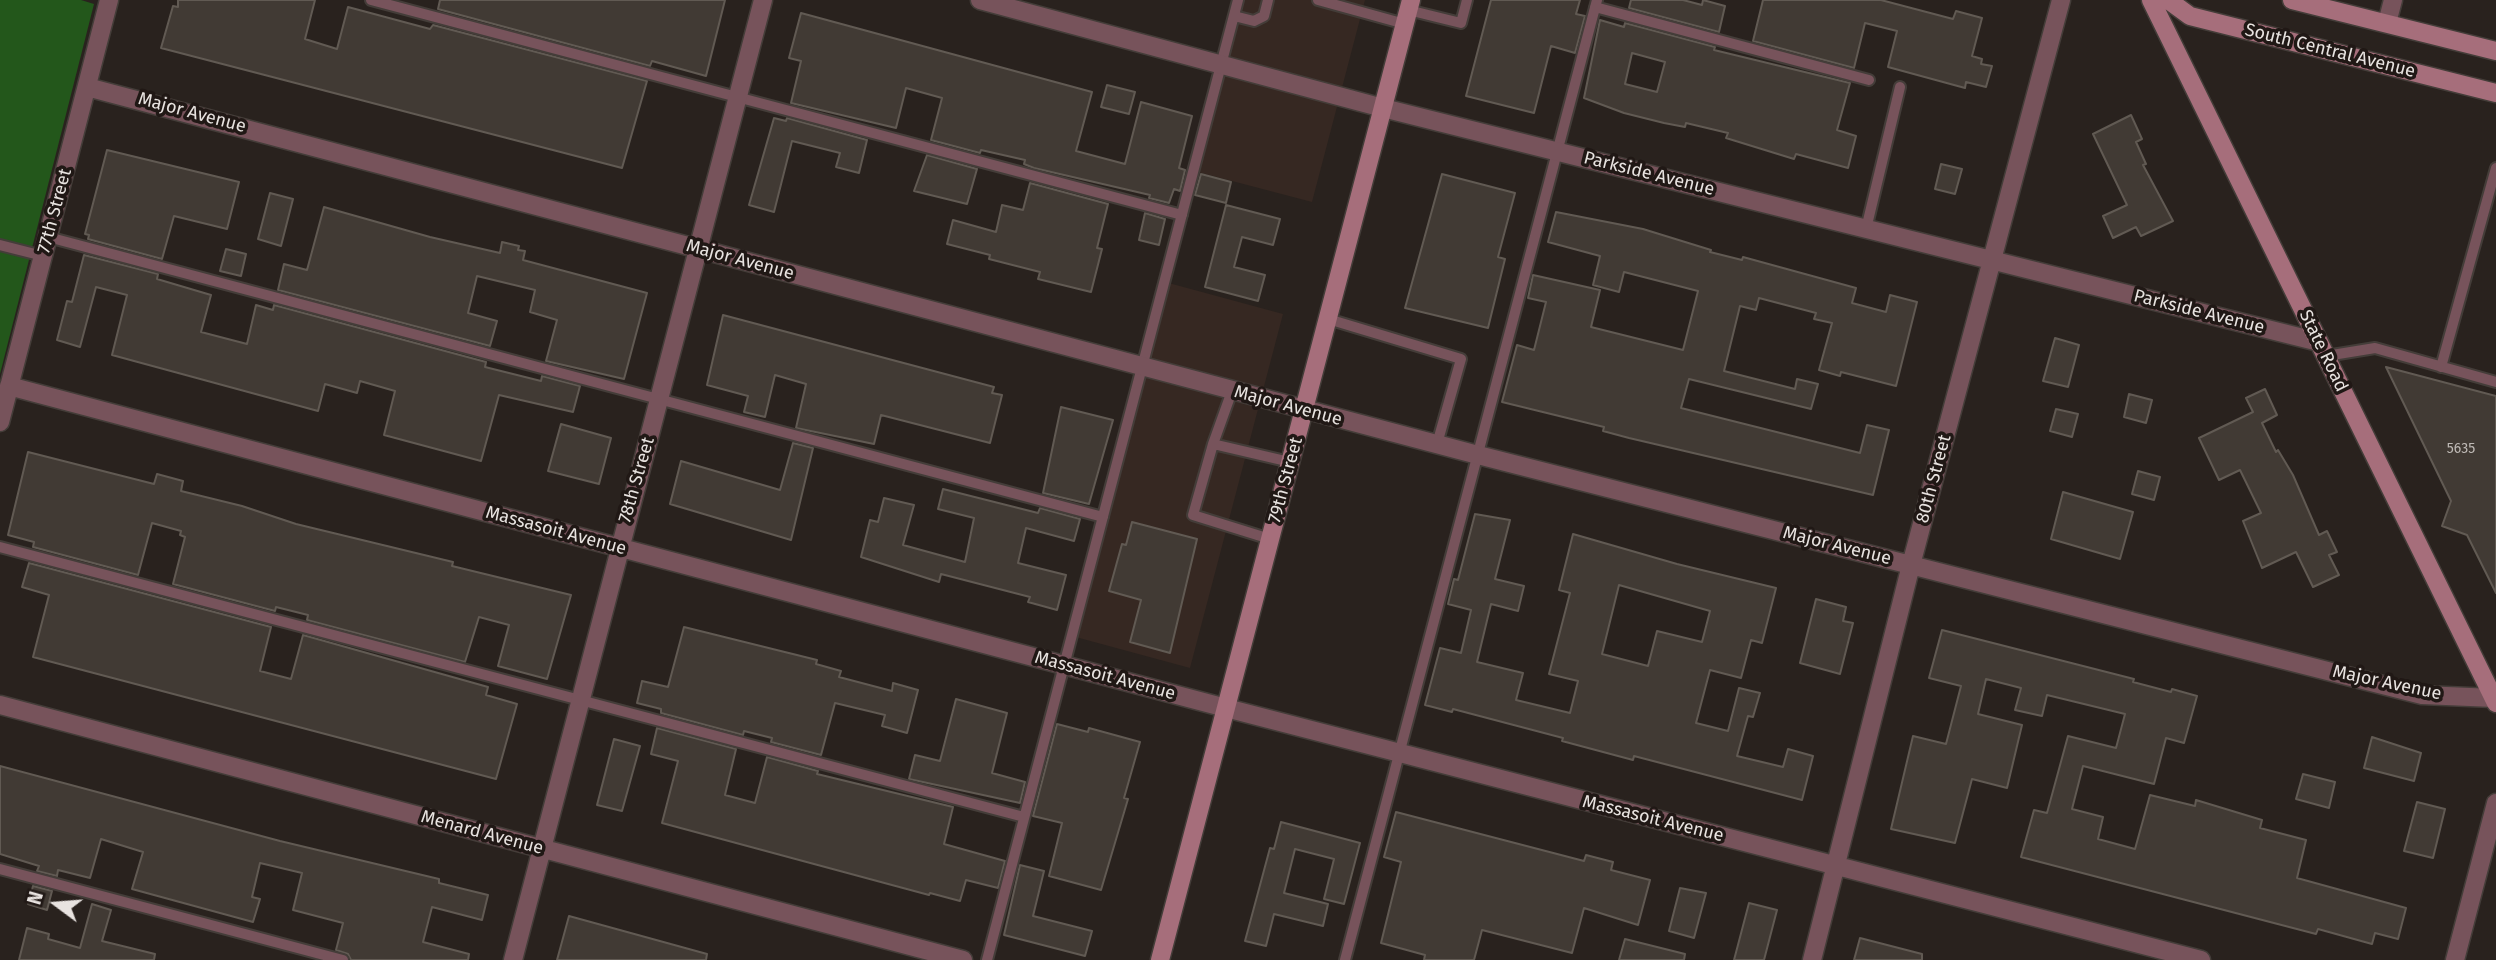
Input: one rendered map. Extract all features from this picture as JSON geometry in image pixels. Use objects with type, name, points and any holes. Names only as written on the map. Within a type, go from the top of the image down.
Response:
[{"type":"street","name":"77th Street","points":[[0,422],[109,0]]},
{"type":"street","name":"78th Street","points":[[513,960],[618,547],[700,250],[763,0]]},
{"type":"street","name":"Parkside Avenue","points":[[980,0],[1383,108],[1993,261],[2322,349]]},
{"type":"street","name":"80th Street","points":[[1812,960],[1911,565],[2061,0]]},
{"type":"street","name":"State Road","points":[[2151,0],[2495,700]]},
{"type":"street","name":"South Central Avenue","points":[[2168,0],[2190,16],[2496,93]]},
{"type":"street","points":[[2292,0],[2496,51]]},
{"type":"street","points":[[2387,23],[2393,0]]},
{"type":"street","name":"79th Street","points":[[1160,960],[1408,11]]},
{"type":"street","name":"Major Avenue","points":[[87,87],[1304,411],[2422,695],[2495,700]]},
{"type":"street","name":"Massasoit Avenue","points":[[9,386],[1064,666],[2201,960]]},
{"type":"street","name":"Menard Avenue","points":[[0,705],[963,960]]},
{"type":"street","points":[[2455,960],[2496,803]]},
{"type":"lane","points":[[371,0],[1182,215]]},
{"type":"lane","points":[[986,960],[1238,0]]},
{"type":"lane","points":[[1234,16],[1254,21],[1264,16],[1268,0]]},
{"type":"lane","points":[[1318,0],[1408,11],[1461,23],[1467,0]]},
{"type":"lane","points":[[1345,960],[1596,3],[1870,80]]},
{"type":"lane","points":[[1866,229],[1900,87]]},
{"type":"lane","points":[[2441,367],[2496,168]]},
{"type":"lane","points":[[48,237],[1103,517]]},
{"type":"lane","points":[[0,245],[43,257]]},
{"type":"lane","points":[[1328,318],[1461,359],[1437,444]]},
{"type":"lane","points":[[2322,349],[2375,348],[2496,382]]},
{"type":"lane","points":[[1232,391],[1213,443],[1193,515],[1270,539]]},
{"type":"lane","points":[[1213,443],[1290,462]]},
{"type":"lane","points":[[0,547],[1024,817]]},
{"type":"lane","points":[[0,869],[343,960]]},
{"type":"shaded area","points":[[1238,0],[1365,0],[1312,202],[1194,171]]},
{"type":"shaded area","points":[[1165,282],[1283,314],[1190,668],[1072,636]]},
{"type":"green space","points":[[0,0],[81,0],[94,4],[0,374]]},
{"type":"building","points":[[178,0],[315,0],[305,39],[337,49],[348,7],[430,29],[433,25],[647,81],[622,168],[161,48],[173,6],[178,7]]},
{"type":"building","points":[[440,0],[725,0],[706,76],[652,61],[650,66],[438,9]]},
{"type":"building","points":[[1491,0],[1580,0],[1576,14],[1585,16],[1575,53],[1551,46],[1534,113],[1466,96]]},
{"type":"building","points":[[1631,0],[1683,0],[1702,5],[1703,0],[1725,6],[1719,32],[1629,8]]},
{"type":"building","points":[[1763,0],[1881,0],[1953,19],[1956,11],[1982,18],[1972,56],[1982,59],[1981,64],[1992,66],[1986,87],[1966,82],[1965,88],[1888,67],[1897,31],[1865,23],[1854,68],[1753,41]]},
{"type":"building","points":[[801,13],[1092,92],[1076,151],[1125,164],[1141,102],[1192,116],[1179,168],[1185,170],[1180,191],[1174,189],[1169,203],[1149,198],[1150,195],[1034,168],[1024,164],[1025,160],[981,150],[980,153],[931,140],[942,98],[906,88],[896,128],[791,103],[801,61],[789,58]]},
{"type":"building","points":[[1600,20],[1624,27],[1625,23],[1715,47],[1714,50],[1850,83],[1837,130],[1856,136],[1848,168],[1796,154],[1794,159],[1726,138],[1728,133],[1686,123],[1685,127],[1664,123],[1624,113],[1584,98]],"holes":[[[1632,53],[1665,62],[1657,92],[1625,84]]]},
{"type":"building","points":[[1107,85],[1135,92],[1129,114],[1101,107]]},
{"type":"building","points":[[2131,115],[2142,139],[2136,142],[2146,164],[2143,165],[2173,221],[2141,236],[2136,227],[2113,238],[2103,216],[2127,205],[2093,134]]},
{"type":"building","points":[[774,118],[786,121],[787,118],[867,140],[859,173],[836,167],[840,153],[792,141],[774,212],[749,205]]},
{"type":"building","points":[[107,150],[239,182],[227,229],[174,216],[162,259],[88,239],[89,235],[85,234]]},
{"type":"building","points":[[927,155],[977,169],[967,204],[914,191]]},
{"type":"building","points":[[1941,164],[1962,169],[1955,194],[1935,189]]},
{"type":"building","points":[[1201,174],[1231,182],[1226,203],[1195,195]]},
{"type":"building","points":[[1442,174],[1515,193],[1498,257],[1505,259],[1488,328],[1405,308]]},
{"type":"building","points":[[1030,183],[1108,204],[1097,248],[1102,249],[1091,292],[1038,279],[1040,272],[989,259],[990,255],[947,244],[953,220],[996,232],[1002,205],[1023,210]]},
{"type":"building","points":[[270,193],[293,199],[281,246],[258,239]]},
{"type":"building","points":[[1226,205],[1280,219],[1273,245],[1242,237],[1234,267],[1265,275],[1258,301],[1205,287]]},
{"type":"building","points":[[324,207],[430,237],[500,253],[502,242],[519,246],[518,250],[525,251],[523,260],[647,293],[624,379],[546,361],[557,320],[530,312],[535,290],[477,276],[468,313],[497,321],[490,346],[278,290],[284,264],[307,270]]},
{"type":"building","points":[[1556,212],[1643,229],[1711,250],[1710,252],[1742,260],[1743,257],[1856,288],[1852,303],[1886,312],[1890,295],[1917,302],[1896,386],[1841,372],[1840,376],[1819,370],[1832,323],[1814,319],[1816,313],[1759,298],[1756,310],[1740,306],[1724,371],[1795,389],[1797,379],[1818,384],[1811,409],[1689,379],[1681,408],[1860,453],[1867,425],[1889,430],[1873,495],[1629,438],[1603,431],[1604,427],[1502,402],[1517,345],[1534,350],[1546,302],[1528,298],[1533,275],[1600,290],[1591,327],[1683,350],[1698,291],[1624,272],[1619,292],[1593,285],[1600,256],[1548,242]]},
{"type":"building","points":[[1145,213],[1165,219],[1159,245],[1139,240]]},
{"type":"building","points":[[226,249],[246,254],[241,276],[220,271]]},
{"type":"building","points":[[84,255],[158,274],[157,279],[211,295],[201,332],[247,344],[256,305],[273,310],[274,305],[486,362],[485,367],[541,381],[542,376],[580,386],[573,412],[499,395],[481,461],[384,435],[395,391],[360,381],[357,393],[325,384],[318,411],[112,355],[127,295],[96,287],[80,347],[57,340],[67,301],[72,302]]},
{"type":"building","points":[[723,315],[994,387],[992,393],[1002,395],[990,443],[881,415],[874,444],[796,428],[806,384],[775,375],[765,417],[744,412],[748,396],[707,385]]},
{"type":"building","points":[[2055,338],[2079,345],[2068,387],[2043,381]]},
{"type":"building","points":[[2386,367],[2496,396],[2496,593],[2467,535],[2442,526],[2451,501]]},
{"type":"building","points":[[2265,389],[2277,415],[2262,423],[2276,452],[2278,450],[2293,475],[2319,535],[2327,531],[2337,552],[2329,555],[2339,575],[2313,587],[2296,552],[2262,568],[2243,521],[2261,513],[2240,470],[2219,480],[2199,438],[2253,412],[2246,398]]},
{"type":"building","points":[[2129,394],[2152,400],[2146,423],[2124,417]]},
{"type":"building","points":[[1061,407],[1113,420],[1089,504],[1043,493]]},
{"type":"building","points":[[2056,409],[2078,414],[2072,437],[2050,431]]},
{"type":"building","points":[[561,424],[611,438],[599,484],[548,471]]},
{"type":"building","points":[[793,443],[813,448],[791,540],[670,504],[681,461],[780,490]]},
{"type":"building","points":[[28,452],[154,484],[157,474],[183,481],[181,491],[242,506],[296,524],[453,562],[452,566],[571,595],[547,679],[498,666],[509,625],[479,617],[465,662],[307,620],[308,615],[276,607],[275,611],[173,584],[185,537],[180,535],[181,531],[152,523],[138,575],[33,547],[34,542],[8,535]]},
{"type":"building","points":[[2138,471],[2160,477],[2154,500],[2132,494]]},
{"type":"building","points":[[943,489],[1038,513],[1040,508],[1080,519],[1074,541],[1026,528],[1018,563],[1066,575],[1057,610],[1028,602],[1030,597],[941,574],[939,582],[861,557],[870,520],[878,522],[884,498],[914,505],[903,545],[965,562],[974,518],[938,509]]},
{"type":"building","points":[[2063,492],[2133,512],[2120,559],[2051,539]]},
{"type":"building","points":[[1475,514],[1510,520],[1495,579],[1524,586],[1518,611],[1491,604],[1477,662],[1523,673],[1516,700],[1570,713],[1578,681],[1549,674],[1570,593],[1559,590],[1573,534],[1677,564],[1776,588],[1762,643],[1751,640],[1741,678],[1710,670],[1696,723],[1728,731],[1739,688],[1760,693],[1753,717],[1748,716],[1737,756],[1783,767],[1788,749],[1813,756],[1802,800],[1634,756],[1633,760],[1453,709],[1452,712],[1425,705],[1440,648],[1461,653],[1471,610],[1448,604],[1454,579],[1458,580]],"holes":[[[1619,585],[1710,611],[1702,642],[1657,631],[1648,666],[1602,654]]]},
{"type":"building","points":[[1132,522],[1197,539],[1170,653],[1130,642],[1141,600],[1109,591],[1122,544],[1126,545]]},
{"type":"building","points":[[29,563],[271,627],[260,671],[291,679],[303,635],[488,687],[486,695],[517,704],[496,779],[33,657],[49,595],[22,587]]},
{"type":"building","points":[[1816,599],[1846,607],[1843,621],[1853,623],[1840,674],[1800,663]]},
{"type":"building","points":[[684,627],[817,660],[816,664],[841,671],[839,677],[892,691],[893,683],[918,690],[907,733],[882,726],[885,715],[835,703],[821,755],[771,742],[772,738],[744,731],[743,735],[661,713],[661,709],[637,703],[642,681],[668,687]]},
{"type":"building","points":[[1942,630],[2134,679],[2133,682],[2171,692],[2172,689],[2197,696],[2184,743],[2166,738],[2154,784],[2083,766],[2072,809],[2103,817],[2098,839],[2135,849],[2150,795],[2195,806],[2196,800],[2262,820],[2260,828],[2306,840],[2297,878],[2406,908],[2398,939],[2375,933],[2372,944],[2318,929],[2316,934],[2021,857],[2034,810],[2047,813],[2068,736],[2116,748],[2125,714],[2047,695],[2042,716],[2015,710],[2021,688],[1986,679],[1978,714],[2022,725],[2007,788],[1972,779],[1955,843],[1891,829],[1913,736],[1946,744],[1961,686],[1929,678]]},
{"type":"building","points":[[956,699],[1007,713],[992,773],[1025,782],[1020,803],[909,779],[915,755],[940,761]]},
{"type":"building","points":[[1057,724],[1088,732],[1089,728],[1140,742],[1124,798],[1128,799],[1101,890],[1049,876],[1062,823],[1033,816]]},
{"type":"building","points":[[657,728],[736,749],[725,795],[755,803],[767,757],[818,771],[817,774],[953,807],[944,844],[1005,861],[998,888],[966,880],[960,901],[662,823],[678,761],[651,754]]},
{"type":"building","points":[[2372,737],[2421,753],[2414,781],[2364,768]]},
{"type":"building","points":[[614,739],[640,746],[622,811],[597,805]]},
{"type":"building","points":[[0,766],[280,841],[439,879],[439,883],[488,895],[482,920],[432,907],[423,942],[469,954],[468,960],[351,960],[348,954],[336,950],[343,923],[293,910],[302,873],[260,863],[252,897],[260,899],[253,922],[132,889],[143,852],[101,839],[90,878],[58,870],[57,876],[37,871],[39,866],[0,854]]},
{"type":"building","points":[[2303,774],[2335,782],[2329,808],[2296,799]]},
{"type":"building","points":[[2417,802],[2445,809],[2433,858],[2404,851]]},
{"type":"building","points":[[1396,812],[1584,861],[1586,855],[1613,862],[1611,870],[1650,880],[1638,925],[1584,908],[1572,953],[1482,930],[1474,960],[1424,960],[1425,955],[1381,943],[1401,862],[1384,857]]},
{"type":"building","points":[[1281,822],[1360,843],[1344,904],[1324,899],[1334,859],[1295,849],[1284,893],[1328,904],[1323,926],[1274,914],[1266,946],[1245,941],[1270,848],[1274,849]]},
{"type":"building","points":[[1020,865],[1044,871],[1033,916],[1092,931],[1085,956],[1004,935]]},
{"type":"building","points":[[33,886],[52,891],[47,910],[28,904]]},
{"type":"building","points":[[1680,888],[1706,893],[1694,938],[1669,931]]},
{"type":"building","points":[[1749,903],[1777,910],[1764,960],[1734,960]]},
{"type":"building","points":[[92,904],[111,910],[102,941],[155,954],[154,960],[19,960],[27,928],[49,934],[48,939],[80,948]]},
{"type":"building","points":[[569,916],[707,954],[706,960],[557,960]]},
{"type":"building","points":[[1860,938],[1922,954],[1922,960],[1854,960]]},
{"type":"building","points":[[1625,939],[1685,954],[1684,960],[1619,960]]}]
